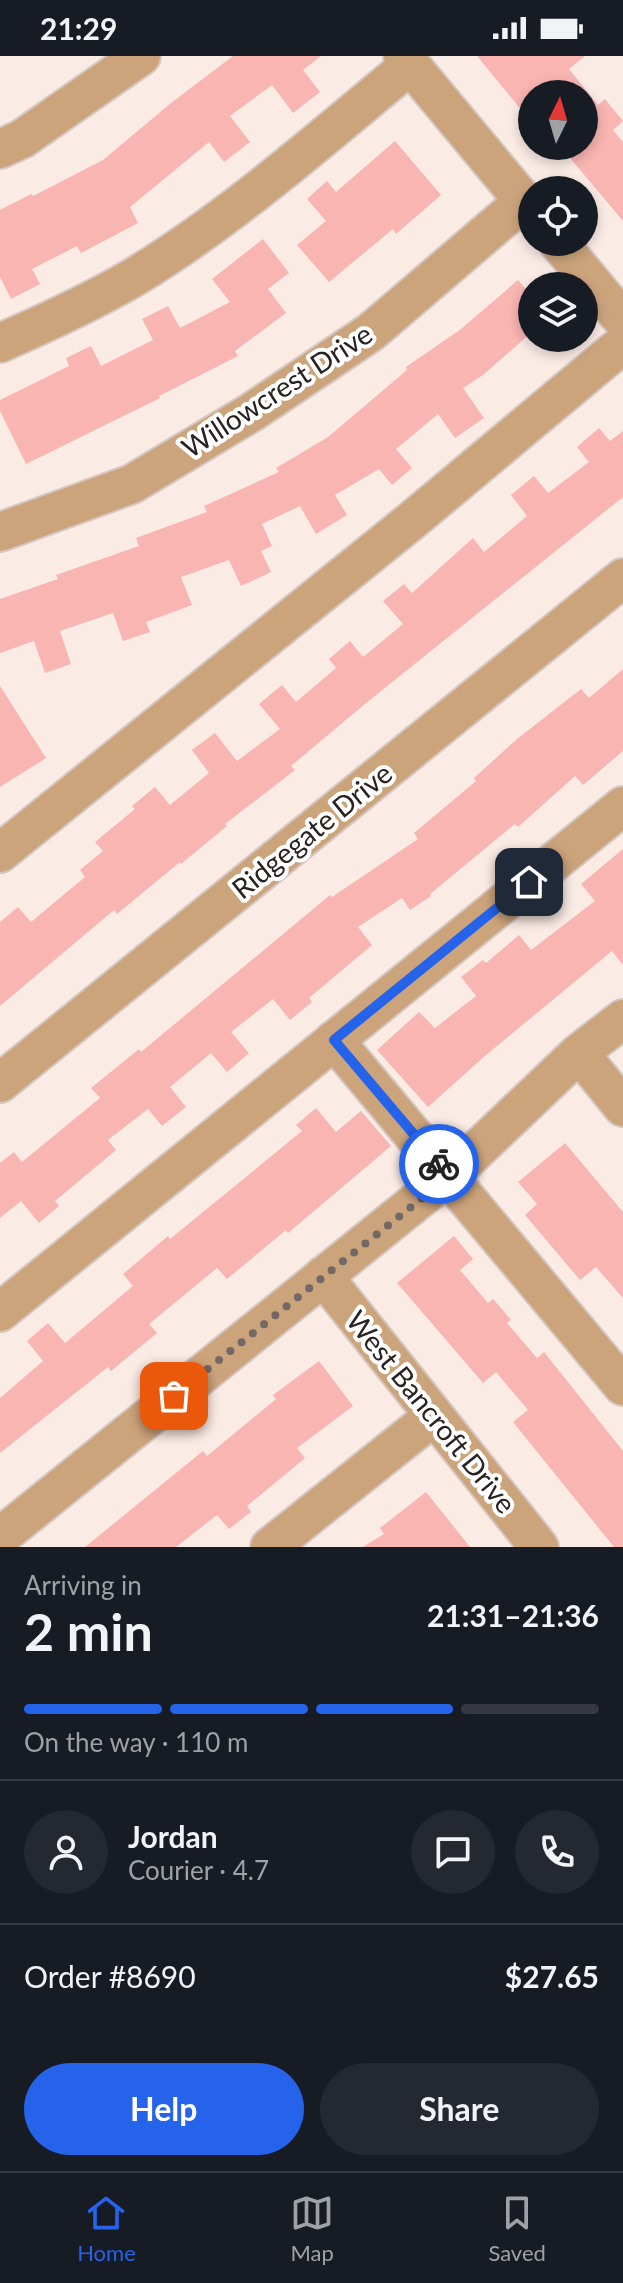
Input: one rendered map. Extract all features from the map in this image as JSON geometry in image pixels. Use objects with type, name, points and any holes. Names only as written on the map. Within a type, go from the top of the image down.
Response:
[{"type":"street","points":[[0,149],[22,139],[132,59]]},
{"type":"street","points":[[0,343],[99,297],[169,254],[260,188],[406,60],[518,194]]},
{"type":"street","name":"Willowcrest Drive","points":[[0,532],[132,484],[252,412],[371,332],[518,214]]},
{"type":"street","points":[[570,256],[623,320]]},
{"type":"street","points":[[0,853],[410,522],[623,344]]},
{"type":"street","name":"Ridgegate Drive","points":[[0,1083],[623,578]]},
{"type":"street","points":[[0,1312],[623,806]]},
{"type":"street","points":[[0,1537],[450,1176],[579,1053],[623,1019]]},
{"type":"street","points":[[334,1040],[623,1386]]},
{"type":"street","points":[[579,1053],[623,1107]]},
{"type":"street","name":"West Bancroft Drive","points":[[323,1276],[539,1547]]},
{"type":"street","points":[[270,1547],[434,1416]]},
{"type":"building","points":[[233,56],[321,56],[303,70],[320,92],[293,113],[272,85],[230,116],[250,142],[224,162],[209,142],[130,207],[138,223],[81,253],[77,246],[32,269],[40,284],[11,299],[0,277],[0,210],[103,160]]},
{"type":"building","points":[[477,56],[585,56],[569,69],[578,80],[518,80],[518,106]]},
{"type":"building","points":[[605,99],[623,121],[613,130],[623,142],[623,221],[598,191],[598,176],[585,176],[572,160],[598,160],[598,105]]},
{"type":"building","points":[[395,141],[441,195],[396,234],[393,229],[329,282],[297,245],[326,221],[307,199],[327,181],[336,192]]},
{"type":"building","points":[[263,239],[289,273],[268,289],[286,313],[235,351],[238,356],[26,464],[0,411],[0,400],[69,366],[66,358],[91,346],[101,366],[153,340],[142,319],[168,306],[180,328],[230,302],[212,279]]},
{"type":"building","points":[[518,280],[518,344],[463,388],[484,418],[455,438],[438,414],[396,449],[412,468],[392,485],[379,469],[335,495],[347,515],[316,534],[300,506],[262,524],[272,546],[261,551],[271,572],[241,586],[229,560],[181,577],[192,605],[146,622],[150,632],[123,641],[113,613],[60,631],[71,664],[45,673],[34,641],[0,653],[0,599],[58,579],[56,575],[139,546],[136,538],[207,512],[204,506],[279,472],[276,468],[328,437],[407,370],[406,367],[461,329]]},
{"type":"building","points":[[599,428],[610,441],[623,431],[623,497],[366,703],[291,766],[295,770],[225,824],[227,826],[181,864],[117,914],[114,910],[0,1006],[0,922],[18,907],[31,922],[85,877],[80,870],[103,851],[95,842],[135,809],[132,806],[155,787],[170,805],[209,773],[192,750],[215,733],[237,761],[280,729],[259,704],[282,685],[296,702],[336,668],[329,659],[350,641],[363,657],[403,624],[383,601],[404,584],[412,593],[473,538],[484,552],[527,516],[511,495],[534,476],[548,493],[589,462],[577,447]]},
{"type":"building","points":[[623,669],[623,751],[583,785],[575,776],[518,827],[515,824],[431,896],[410,910],[402,898],[358,927],[372,945],[309,998],[312,1002],[290,1020],[273,999],[231,1032],[249,1053],[227,1072],[211,1053],[170,1087],[186,1107],[162,1126],[148,1109],[108,1140],[116,1150],[55,1201],[59,1206],[39,1223],[21,1201],[0,1218],[0,1163],[14,1152],[22,1162],[100,1098],[91,1088],[139,1049],[141,1052],[330,895],[332,897],[418,839],[414,833],[476,781],[474,778],[517,739],[581,689],[589,698]]},
{"type":"building","points":[[0,686],[46,758],[0,787]]},
{"type":"building","points":[[623,849],[623,965],[612,951],[428,1107],[377,1050],[419,1012],[435,1028],[476,996],[461,977],[483,960],[486,963],[519,935],[531,950],[595,901],[581,884]]},
{"type":"building","points":[[316,1108],[336,1132],[361,1111],[391,1146],[288,1233],[286,1230],[227,1279],[217,1268],[149,1324],[157,1333],[111,1371],[108,1367],[0,1453],[0,1398],[43,1361],[27,1341],[48,1323],[65,1343],[133,1286],[123,1274],[302,1131],[296,1125]]},
{"type":"building","points":[[565,1143],[623,1212],[623,1298],[596,1267],[580,1280],[525,1215],[537,1204],[518,1182]]},
{"type":"building","points":[[454,1236],[473,1259],[460,1270],[488,1303],[493,1299],[511,1320],[507,1323],[537,1358],[544,1352],[623,1451],[623,1547],[614,1547],[513,1422],[528,1410],[496,1372],[483,1383],[397,1283]]},
{"type":"building","points":[[319,1361],[353,1406],[297,1448],[305,1458],[247,1506],[251,1512],[229,1529],[217,1515],[176,1547],[85,1547],[203,1451],[207,1456],[276,1399],[273,1395]]},
{"type":"building","points":[[426,1492],[470,1547],[363,1547],[384,1534],[380,1528]]},
{"type":"way so far","points":[[174,1396],[450,1176],[439,1164]]},
{"type":"route","points":[[439,1164],[334,1040],[529,882]]}]
